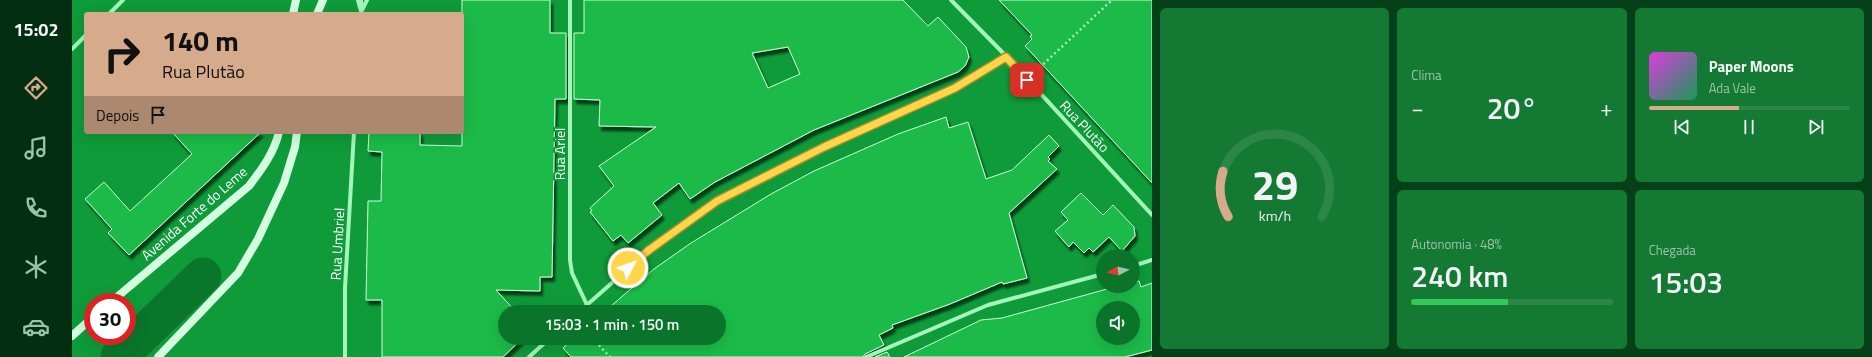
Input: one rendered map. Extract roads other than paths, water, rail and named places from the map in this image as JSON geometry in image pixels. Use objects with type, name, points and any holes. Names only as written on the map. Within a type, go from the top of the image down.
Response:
[{"type":"main road","points":[[293,12],[296,0]]},
{"type":"main road","points":[[318,12],[323,0]]},
{"type":"main road","name":"Avenida Forte do Leme","points":[[122,293],[248,186],[266,163],[276,143],[278,134]]},
{"type":"main road","points":[[158,357],[238,273],[258,239],[284,183],[295,147],[297,134]]},
{"type":"main road","points":[[72,336],[84,325]]},
{"type":"street","points":[[110,12],[123,0]]},
{"type":"street","points":[[358,0],[361,12]]},
{"type":"street","points":[[361,0],[361,12]]},
{"type":"street","points":[[361,12],[367,0]]},
{"type":"street","name":"Rua Ariel","points":[[570,0],[570,260],[572,273],[587,305]]},
{"type":"street","name":"Rua Plutão","points":[[951,0],[1006,57],[1152,215]]},
{"type":"street","points":[[72,49],[84,37]]},
{"type":"street","points":[[587,305],[649,250],[717,201],[824,147],[955,88],[1006,57]]},
{"type":"street","name":"Rua Umbriel","points":[[345,357],[345,288],[354,134]]},
{"type":"street","points":[[1140,264],[1152,260]]},
{"type":"street","points":[[866,357],[988,305],[1096,276]]},
{"type":"street","points":[[529,357],[542,345]]},
{"type":"waterway","points":[[119,357],[203,276]]}]
